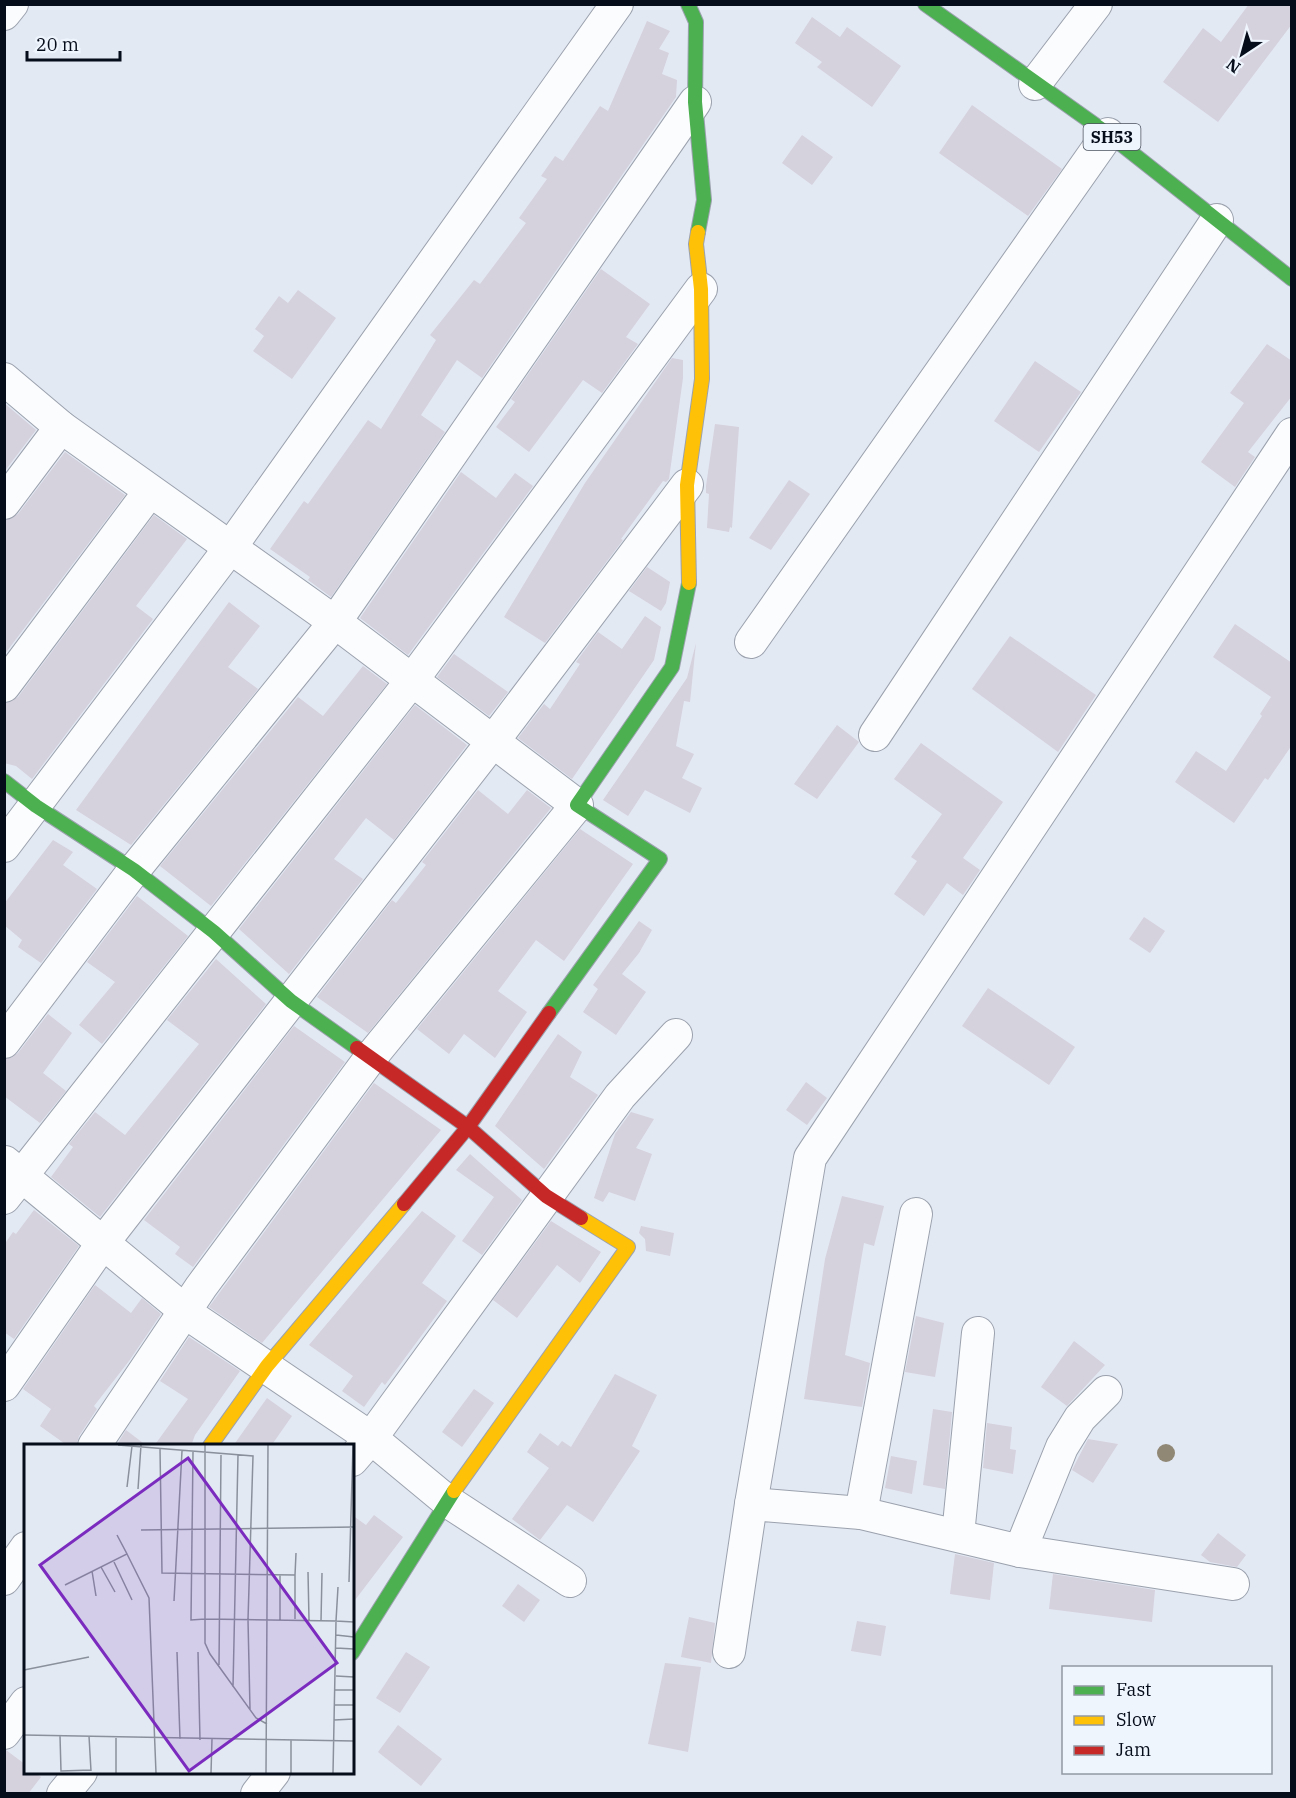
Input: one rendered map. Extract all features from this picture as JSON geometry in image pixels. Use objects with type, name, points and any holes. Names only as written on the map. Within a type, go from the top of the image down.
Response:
[{"type":"street","points":[[4,846],[230,548],[617,4]]},
{"type":"street","points":[[95,1444],[185,1311],[371,1057],[577,805],[672,667],[689,583],[687,485],[702,379],[701,289],[696,244],[704,200],[695,102],[696,22],[688,4]]},
{"type":"street","name":"SH53","points":[[925,4],[1108,134],[1292,279]]},
{"type":"street","points":[[1035,84],[1096,4]]},
{"type":"street","points":[[4,1042],[134,870],[334,621],[695,102]]},
{"type":"street","points":[[751,642],[1108,134]]},
{"type":"street","points":[[875,735],[1217,220]]},
{"type":"street","points":[[570,1581],[362,1449],[267,1366],[185,1311],[102,1244],[10,1178],[214,932],[413,679],[701,289]]},
{"type":"street","points":[[4,379],[61,427],[334,621],[577,805],[660,859],[468,1126],[267,1366],[211,1444]]},
{"type":"street","points":[[4,503],[61,427]]},
{"type":"street","points":[[729,1652],[751,1504],[810,1158],[1292,434]]},
{"type":"street","points":[[4,1385],[102,1244],[494,740],[687,485]]},
{"type":"street","points":[[4,686],[150,490]]},
{"type":"street","points":[[4,781],[36,806],[134,870],[214,932],[291,1001],[468,1126],[546,1196],[627,1247],[447,1501],[354,1650]]},
{"type":"street","points":[[362,1449],[620,1096],[676,1035]]},
{"type":"street","points":[[861,1513],[916,1214]]},
{"type":"street","points":[[958,1535],[978,1333]]},
{"type":"street","points":[[1020,1551],[1062,1447],[1080,1418],[1106,1392]]},
{"type":"street","points":[[751,1504],[861,1513],[1020,1551],[1233,1584]]},
{"type":"street","points":[[4,1580],[24,1551]]},
{"type":"street","points":[[4,1732],[24,1706]]},
{"type":"street","points":[[63,1794],[80,1774]]},
{"type":"street","points":[[257,1794],[273,1774]]},
{"type":"building","points":[[1249,4],[1292,4],[1292,24],[1218,122],[1163,82],[1203,28],[1221,42]]},
{"type":"building","points":[[812,17],[840,37],[847,27],[901,66],[872,107],[817,67],[822,62],[795,43]]},
{"type":"building","points":[[647,21],[670,31],[659,49],[669,53],[662,74],[677,80],[676,97],[482,378],[457,360],[421,415],[445,432],[331,597],[308,580],[310,577],[270,549],[304,501],[308,504],[368,420],[381,429],[436,340],[430,335],[474,280],[480,284],[526,223],[519,218],[547,179],[541,176],[555,156],[563,161],[600,106],[608,111]]},
{"type":"building","points":[[972,105],[1062,169],[1028,216],[939,153]]},
{"type":"building","points":[[802,135],[833,157],[812,185],[782,163]]},
{"type":"building","points":[[601,269],[650,304],[626,337],[638,344],[602,393],[583,380],[529,452],[496,427],[515,402],[511,399]]},
{"type":"building","points":[[298,290],[336,318],[292,379],[253,351],[264,336],[255,329],[279,296],[288,303]]},
{"type":"building","points":[[1267,344],[1292,361],[1292,396],[1248,452],[1255,457],[1235,487],[1201,462],[1244,403],[1230,393]]},
{"type":"building","points":[[672,358],[683,360],[683,378],[669,479],[666,482],[663,481],[621,539],[623,540],[545,643],[504,617],[585,483]]},
{"type":"building","points":[[1035,361],[1081,392],[1039,452],[994,421]]},
{"type":"building","points":[[4,403],[36,430],[4,472]]},
{"type":"building","points":[[715,424],[739,427],[732,528],[730,527],[729,532],[707,528],[709,494],[706,493],[706,486]]},
{"type":"building","points":[[65,452],[125,495],[4,655],[4,521],[18,514]]},
{"type":"building","points":[[461,472],[496,498],[515,473],[533,486],[408,655],[360,618]]},
{"type":"building","points":[[789,480],[810,494],[771,550],[749,538]]},
{"type":"building","points":[[154,515],[187,539],[136,606],[153,619],[32,779],[16,766],[4,763],[4,704],[18,697]]},
{"type":"building","points":[[647,567],[670,582],[666,603],[661,611],[629,591]]},
{"type":"building","points":[[229,602],[260,626],[228,667],[258,689],[131,845],[76,810]]},
{"type":"building","points":[[645,616],[661,627],[654,660],[572,779],[518,738],[544,704],[550,709],[580,664],[576,662],[598,632],[622,649]]},
{"type":"building","points":[[1235,624],[1292,663],[1292,745],[1268,780],[1265,778],[1234,823],[1175,782],[1196,751],[1226,771],[1262,716],[1260,714],[1271,697],[1213,657]]},
{"type":"building","points":[[1010,636],[1096,695],[1058,752],[972,689]]},
{"type":"building","points":[[696,643],[690,702],[684,701],[676,746],[694,754],[682,778],[702,788],[690,813],[645,790],[628,816],[603,800],[687,678]]},
{"type":"building","points":[[454,654],[508,692],[489,716],[437,677]]},
{"type":"building","points":[[363,666],[387,684],[211,906],[160,866],[298,697],[323,716]]},
{"type":"building","points":[[415,705],[467,745],[394,840],[366,818],[334,859],[363,879],[289,974],[239,929]]},
{"type":"building","points":[[837,725],[859,742],[817,799],[794,784]]},
{"type":"building","points":[[921,743],[1003,802],[963,858],[980,870],[963,895],[947,883],[924,916],[894,894],[917,861],[911,857],[942,814],[894,779]]},
{"type":"building","points":[[478,790],[508,814],[527,790],[551,808],[368,1033],[317,997],[392,900],[396,903],[426,865],[422,862]]},
{"type":"building","points":[[580,829],[633,864],[564,961],[536,940],[498,991],[527,1012],[495,1058],[464,1034],[449,1054],[417,1029]]},
{"type":"building","points":[[53,840],[73,852],[63,865],[97,889],[41,963],[18,947],[22,940],[4,925],[4,904]]},
{"type":"building","points":[[137,896],[188,936],[102,1044],[79,1025],[115,982],[87,962]]},
{"type":"building","points":[[1144,917],[1165,931],[1150,953],[1129,939]]},
{"type":"building","points":[[639,921],[652,930],[639,953],[622,974],[646,992],[616,1035],[583,1012],[598,989],[593,985]]},
{"type":"building","points":[[216,959],[266,1004],[100,1217],[51,1177],[73,1147],[69,1144],[95,1112],[125,1135],[199,1044],[167,1020]]},
{"type":"building","points":[[988,988],[1075,1047],[1049,1085],[962,1026]]},
{"type":"building","points":[[48,1014],[72,1033],[43,1073],[66,1091],[40,1123],[4,1096],[4,1060],[18,1053]]},
{"type":"building","points":[[294,1026],[345,1062],[193,1267],[175,1254],[180,1247],[144,1220]]},
{"type":"building","points":[[558,1034],[582,1052],[570,1077],[598,1095],[544,1169],[495,1126]]},
{"type":"building","points":[[806,1082],[827,1098],[807,1125],[786,1110]]},
{"type":"building","points":[[374,1083],[441,1130],[262,1343],[209,1307]]},
{"type":"building","points":[[631,1112],[654,1119],[636,1148],[652,1154],[635,1201],[609,1192],[603,1202],[594,1198],[615,1134]]},
{"type":"building","points":[[470,1154],[522,1200],[482,1255],[462,1241],[494,1197],[456,1170]]},
{"type":"building","points":[[842,1196],[884,1206],[874,1246],[864,1243],[845,1355],[870,1363],[862,1407],[804,1399],[825,1259]]},
{"type":"building","points":[[34,1210],[79,1246],[14,1339],[4,1332],[4,1245],[13,1232],[16,1234]]},
{"type":"building","points":[[422,1211],[456,1236],[422,1283],[447,1301],[385,1385],[382,1382],[364,1407],[342,1391],[353,1376],[309,1345]]},
{"type":"building","points":[[551,1221],[601,1252],[580,1283],[557,1265],[517,1318],[493,1300]]},
{"type":"building","points":[[641,1226],[674,1233],[670,1256],[646,1251],[645,1239],[639,1233]]},
{"type":"building","points":[[95,1285],[131,1313],[142,1298],[161,1314],[129,1361],[94,1406],[97,1409],[79,1436],[77,1444],[65,1444],[40,1426],[51,1409],[23,1389]]},
{"type":"building","points":[[916,1316],[944,1323],[935,1377],[905,1372]]},
{"type":"building","points":[[189,1337],[240,1371],[195,1435],[192,1444],[155,1444],[188,1399],[160,1381]]},
{"type":"building","points":[[1074,1341],[1105,1365],[1067,1406],[1041,1387]]},
{"type":"building","points":[[615,1374],[657,1395],[632,1446],[640,1451],[593,1522],[567,1505],[540,1540],[512,1519],[549,1468],[527,1452],[540,1433],[558,1446],[562,1441],[571,1447]]},
{"type":"building","points":[[474,1389],[494,1403],[462,1447],[442,1432]]},
{"type":"building","points":[[267,1398],[292,1416],[272,1444],[234,1444]]},
{"type":"building","points":[[933,1409],[952,1412],[945,1489],[923,1485]]},
{"type":"building","points":[[987,1423],[1012,1427],[1010,1449],[1016,1450],[1013,1474],[983,1468]]},
{"type":"building","points":[[126,1430],[144,1444],[117,1444]]},
{"type":"building","points":[[1088,1439],[1118,1444],[1093,1483],[1072,1470]]},
{"type":"building","points":[[891,1456],[917,1461],[912,1494],[885,1488]]},
{"type":"building","points":[[374,1515],[403,1537],[354,1601],[354,1516],[366,1525]]},
{"type":"building","points":[[1218,1533],[1246,1555],[1237,1567],[1210,1562],[1201,1555]]},
{"type":"building","points":[[955,1554],[994,1563],[990,1600],[950,1594]]},
{"type":"building","points":[[1053,1574],[1155,1590],[1152,1622],[1049,1609]]},
{"type":"building","points":[[518,1584],[540,1600],[524,1622],[502,1606]]},
{"type":"building","points":[[689,1617],[715,1623],[711,1663],[681,1657]]},
{"type":"building","points":[[857,1621],[886,1626],[881,1656],[851,1651]]},
{"type":"building","points":[[406,1652],[430,1667],[400,1713],[376,1698]]},
{"type":"building","points":[[665,1663],[701,1667],[688,1752],[648,1744]]},
{"type":"building","points":[[398,1725],[442,1759],[421,1786],[378,1752]]},
{"type":"building","points":[[6,1750],[24,1764],[24,1774],[36,1774],[41,1777],[28,1794],[4,1794]]},
{"type":"traffic: fast","points":[[688,4],[696,22],[695,102],[704,200],[698,232]]},
{"type":"traffic: fast","points":[[925,4],[1108,134],[1292,279]]},
{"type":"traffic: fast","points":[[549,1013],[660,859],[577,805],[672,667],[689,583]]},
{"type":"traffic: fast","points":[[4,781],[36,806],[134,870],[214,932],[291,1001],[357,1048]]},
{"type":"traffic: fast","points":[[354,1650],[454,1491]]},
{"type":"traffic: slow","points":[[689,583],[687,485],[702,379],[701,289],[696,244],[698,232]]},
{"type":"traffic: slow","points":[[211,1444],[267,1366],[404,1204]]},
{"type":"traffic: slow","points":[[454,1491],[628,1247],[581,1218]]},
{"type":"traffic: jam","points":[[404,1204],[468,1127],[549,1013]]},
{"type":"traffic: jam","points":[[357,1048],[468,1127],[546,1196],[581,1218]]}]
